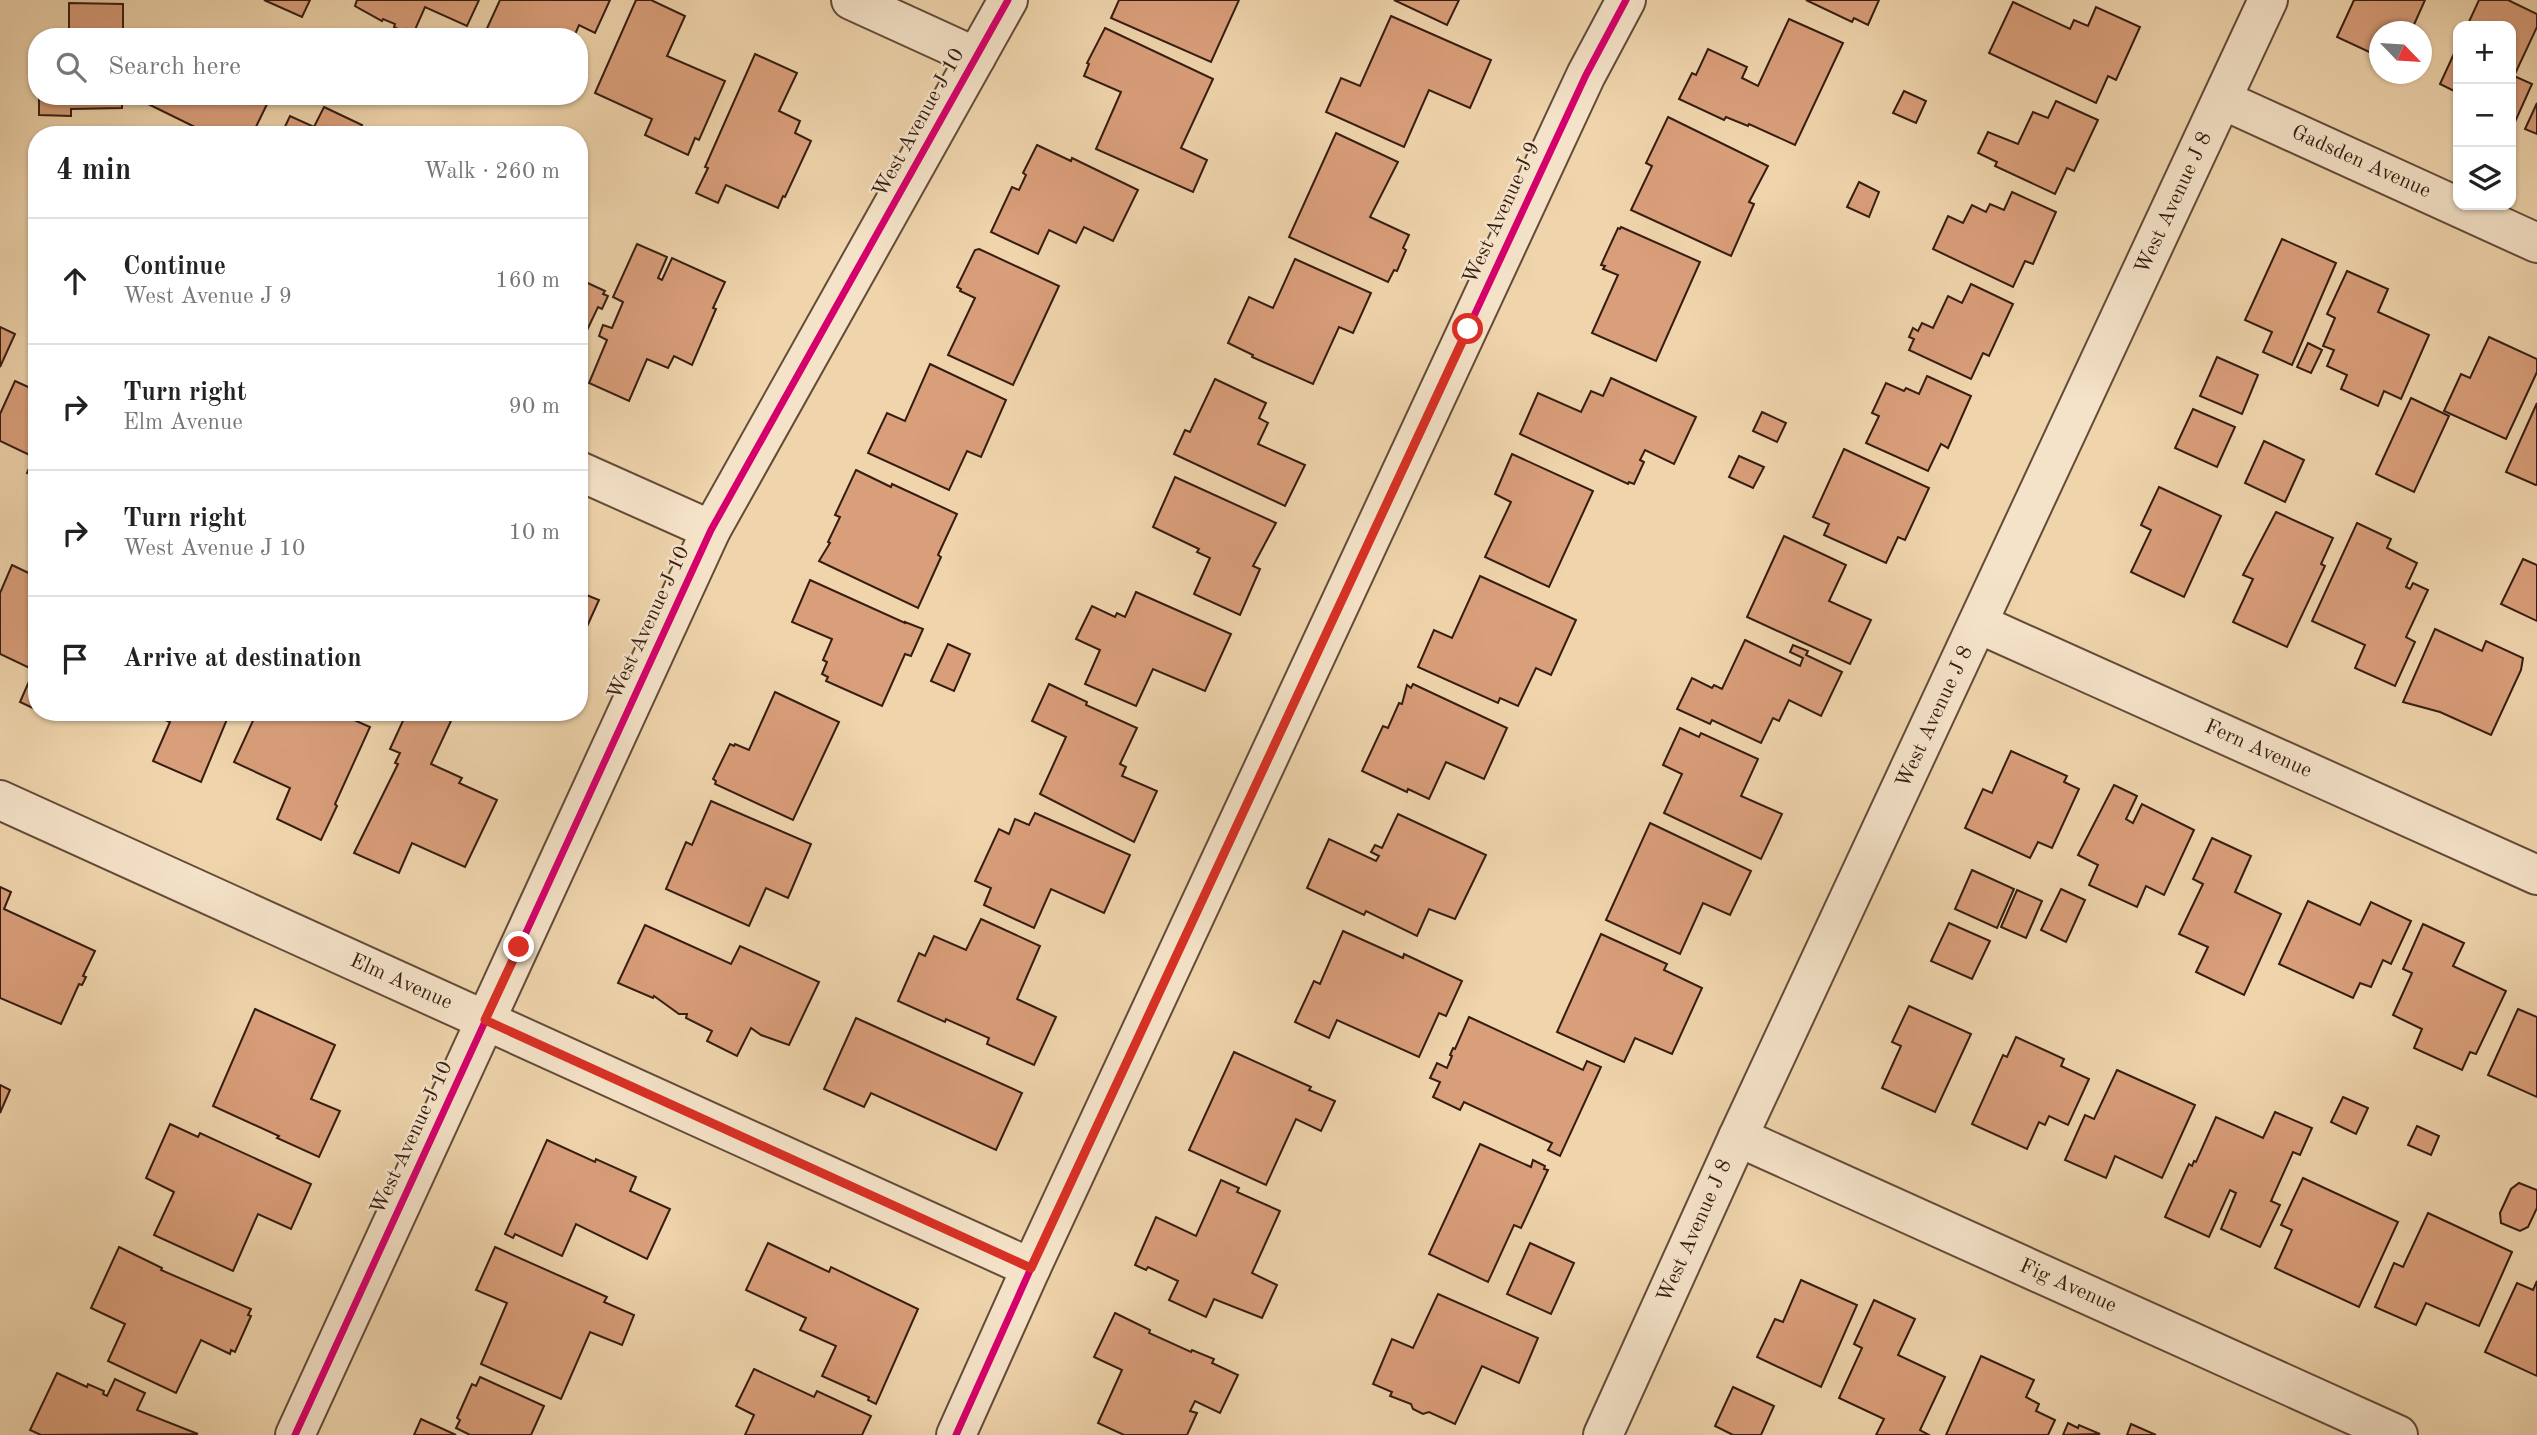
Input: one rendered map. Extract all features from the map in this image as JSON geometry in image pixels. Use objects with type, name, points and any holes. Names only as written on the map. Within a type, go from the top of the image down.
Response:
[{"type":"street","points":[[851,0],[976,57]]},
{"type":"street","name":"West Avenue J 10","points":[[295,1435],[710,530],[1008,0]]},
{"type":"street","name":"West Avenue J 9","points":[[956,1435],[1031,1268],[1586,75],[1626,0]]},
{"type":"street","name":"West Avenue J 8","points":[[1603,1435],[1738,1137],[2268,0]]},
{"type":"street","name":"Gadsden Avenue","points":[[2222,100],[2537,243]]},
{"type":"street","points":[[588,475],[710,530]]},
{"type":"street","name":"Fern Avenue","points":[[1979,624],[2537,875]]},
{"type":"street","name":"Elm Avenue","points":[[0,800],[1031,1268]]},
{"type":"street","name":"Fig Avenue","points":[[1738,1137],[2398,1435]]},
{"type":"building","points":[[264,0],[310,0],[302,17]]},
{"type":"building","points":[[357,0],[479,0],[467,26],[425,7],[416,28],[396,28],[395,24],[383,19],[382,21],[355,6]]},
{"type":"building","points":[[500,0],[610,0],[595,33],[579,25],[578,28],[487,28]]},
{"type":"building","points":[[636,0],[651,0],[685,16],[667,56],[725,81],[699,140],[695,138],[688,155],[645,135],[652,119],[595,93]]},
{"type":"building","points":[[1119,0],[1239,0],[1211,62],[1111,18]]},
{"type":"building","points":[[1394,0],[1459,0],[1447,25]]},
{"type":"building","points":[[1806,0],[1879,0],[1868,25],[1854,18],[1852,22]]},
{"type":"building","points":[[2354,0],[2425,0],[2416,21],[2369,21],[2369,52],[2337,37]]},
{"type":"building","points":[[2479,0],[2508,0],[2537,14],[2537,27],[2516,72],[2516,21],[2469,21]]},
{"type":"building","points":[[2013,2],[2070,29],[2074,20],[2088,26],[2096,7],[2140,27],[2116,80],[2108,76],[2096,103],[1989,53]]},
{"type":"building","points":[[69,3],[123,4],[123,28],[69,28]]},
{"type":"building","points":[[1391,16],[1491,60],[1470,108],[1429,90],[1404,147],[1326,112],[1341,78],[1360,86]]},
{"type":"building","points":[[1789,19],[1843,43],[1795,145],[1749,124],[1748,126],[1726,117],[1724,120],[1679,99],[1692,73],[1696,75],[1708,49],[1747,67],[1742,78],[1758,86]]},
{"type":"building","points":[[1105,28],[1213,79],[1181,148],[1207,160],[1193,192],[1096,149],[1121,92],[1084,76],[1089,64],[1087,63]]},
{"type":"building","points":[[755,54],[797,73],[779,111],[800,121],[795,133],[811,141],[778,208],[726,185],[718,203],[696,193]]},
{"type":"building","points":[[2453,56],[2453,90],[2440,84]]},
{"type":"building","points":[[2516,77],[2532,84],[2516,120]]},
{"type":"building","points":[[1904,91],[1926,101],[1916,123],[1893,113]]},
{"type":"building","points":[[2056,101],[2098,120],[2074,171],[2067,168],[2055,194],[1995,166],[1997,162],[1978,153],[1988,132],[2018,144],[2033,112],[2048,118]]},
{"type":"building","points":[[2537,103],[2537,134],[2525,129]]},
{"type":"building","points":[[39,105],[122,105],[122,108],[71,109],[71,116],[39,115]]},
{"type":"building","points":[[150,105],[267,105],[256,126],[193,126]]},
{"type":"building","points":[[324,107],[362,125],[362,126],[314,126]]},
{"type":"building","points":[[290,116],[312,126],[285,126]]},
{"type":"building","points":[[1668,117],[1768,166],[1749,202],[1754,204],[1731,256],[1631,210],[1652,166],[1646,163]]},
{"type":"building","points":[[1336,133],[1398,162],[1370,217],[1409,235],[1397,271],[1394,270],[1388,282],[1289,237]]},
{"type":"building","points":[[1037,145],[1071,161],[1072,158],[1138,190],[1113,241],[1084,227],[1076,243],[1049,230],[1038,254],[991,232],[1012,187],[1019,190],[1026,175],[1023,173]]},
{"type":"building","points":[[1859,182],[1879,192],[1869,217],[1847,207]]},
{"type":"building","points":[[2012,192],[2056,212],[2033,264],[2025,261],[2013,287],[1933,249],[1948,216],[1963,223],[1972,205],[1986,212],[1990,204],[2004,210]]},
{"type":"building","points":[[1618,228],[1700,262],[1656,361],[1592,333],[1618,275],[1603,269],[1605,266],[1601,265]]},
{"type":"building","points":[[2282,239],[2336,263],[2292,365],[2263,352],[2272,332],[2245,320]]},
{"type":"building","points":[[637,244],[667,257],[658,278],[662,280],[672,258],[725,282],[692,365],[674,356],[668,368],[647,359],[629,401],[589,383],[607,340],[599,336],[603,325],[612,328],[623,302],[613,297]]},
{"type":"building","points":[[979,249],[1059,286],[1013,385],[948,355],[975,298],[957,287],[975,250]]},
{"type":"building","points":[[1295,259],[1371,293],[1353,333],[1339,327],[1313,384],[1252,357],[1253,355],[1228,343],[1249,297],[1273,308]]},
{"type":"building","points":[[2347,271],[2388,289],[2378,312],[2429,335],[2401,399],[2384,391],[2378,406],[2341,389],[2347,375],[2327,366],[2334,350],[2323,346],[2335,318],[2327,314]]},
{"type":"building","points":[[588,283],[605,291],[603,294],[608,296],[602,309],[598,307],[588,328]]},
{"type":"building","points":[[1971,284],[2013,304],[1989,356],[1983,353],[1971,379],[1909,350],[1914,339],[1909,337],[1913,328],[1918,331],[1922,323],[1933,328],[1948,296],[1962,303]]},
{"type":"building","points":[[0,327],[15,334],[0,367]]},
{"type":"building","points":[[2489,337],[2537,359],[2537,372],[2506,439],[2444,411],[2461,374],[2470,378]]},
{"type":"building","points":[[2308,343],[2322,350],[2311,373],[2297,367]]},
{"type":"building","points":[[2217,357],[2258,375],[2242,414],[2200,396]]},
{"type":"building","points":[[930,364],[1006,400],[981,457],[967,451],[949,490],[868,453],[887,413],[905,421]]},
{"type":"building","points":[[1927,376],[1971,396],[1948,448],[1941,444],[1928,471],[1866,443],[1879,416],[1872,413],[1886,383],[1919,394]]},
{"type":"building","points":[[1611,378],[1696,417],[1674,464],[1645,450],[1640,460],[1644,462],[1634,484],[1628,484],[1520,434],[1538,393],[1581,412],[1591,391],[1603,396]]},
{"type":"building","points":[[1215,379],[1266,403],[1259,418],[1268,423],[1258,444],[1305,465],[1285,506],[1174,454],[1185,430],[1190,432]]},
{"type":"building","points":[[15,381],[28,387],[28,454],[0,441],[0,414]]},
{"type":"building","points":[[2411,398],[2449,416],[2414,492],[2376,474]]},
{"type":"building","points":[[2537,403],[2537,484],[2536,485],[2506,472]]},
{"type":"building","points":[[2193,409],[2235,427],[2217,467],[2175,448]]},
{"type":"building","points":[[1762,412],[1786,423],[1777,442],[1753,431]]},
{"type":"building","points":[[2264,441],[2304,460],[2285,502],[2245,483]]},
{"type":"building","points":[[1844,449],[1929,488],[1905,540],[1898,537],[1886,563],[1824,535],[1829,524],[1813,517]]},
{"type":"building","points":[[1512,454],[1593,491],[1549,587],[1485,557],[1511,502],[1495,494]]},
{"type":"building","points":[[1739,456],[1764,467],[1753,488],[1729,477]]},
{"type":"building","points":[[856,470],[957,514],[918,608],[819,561],[830,543],[828,542],[840,517],[835,515]]},
{"type":"building","points":[[1175,477],[1276,523],[1253,566],[1260,569],[1240,615],[1194,594],[1210,558],[1197,552],[1199,549],[1153,527]]},
{"type":"building","points":[[2159,487],[2221,516],[2184,597],[2131,572],[2151,530],[2141,525]]},
{"type":"building","points":[[2276,512],[2333,538],[2321,564],[2325,566],[2287,647],[2233,622],[2253,579],[2243,575]]},
{"type":"building","points":[[2357,523],[2391,539],[2387,548],[2417,563],[2406,587],[2410,589],[2413,583],[2428,590],[2406,637],[2415,642],[2395,686],[2355,668],[2365,645],[2312,621]]},
{"type":"building","points":[[1784,536],[1846,565],[1829,601],[1871,620],[1850,664],[1747,617]]},
{"type":"building","points":[[2523,559],[2537,565],[2537,621],[2501,604]]},
{"type":"building","points":[[12,565],[28,573],[28,667],[0,654],[0,593]]},
{"type":"building","points":[[1480,576],[1576,620],[1551,675],[1536,668],[1518,706],[1500,698],[1498,703],[1418,667],[1434,630],[1452,638]]},
{"type":"building","points":[[810,580],[923,629],[911,656],[905,654],[882,706],[826,681],[828,677],[822,674],[827,662],[823,660],[832,639],[792,622]]},
{"type":"building","points":[[1136,592],[1231,634],[1205,691],[1153,669],[1136,706],[1085,684],[1100,650],[1076,639],[1092,606],[1115,617],[1117,613],[1125,617]]},
{"type":"building","points":[[588,596],[599,600],[588,624]]},
{"type":"building","points":[[2435,629],[2482,651],[2486,641],[2523,658],[2521,670],[2491,735],[2440,712],[2403,702]]},
{"type":"building","points":[[1745,640],[1800,666],[1803,658],[1790,652],[1793,645],[1808,651],[1806,655],[1842,672],[1821,716],[1789,700],[1779,721],[1773,718],[1761,743],[1712,720],[1710,724],[1677,709],[1692,678],[1712,688],[1714,685],[1722,689]]},
{"type":"building","points":[[948,644],[970,654],[954,691],[931,681]]},
{"type":"building","points":[[28,684],[28,706],[20,702]]},
{"type":"building","points":[[1049,684],[1087,702],[1086,705],[1137,728],[1120,764],[1126,767],[1122,776],[1157,791],[1134,842],[1040,794],[1066,737],[1032,721]]},
{"type":"building","points":[[1413,684],[1507,728],[1484,779],[1446,762],[1429,799],[1362,771],[1383,726],[1388,728],[1399,703],[1402,704],[1407,685],[1411,688]]},
{"type":"building","points":[[775,692],[839,722],[793,820],[715,784],[713,779],[730,744],[749,750]]},
{"type":"building","points":[[168,721],[226,721],[201,782],[153,761],[170,722]]},
{"type":"building","points":[[253,721],[356,721],[370,727],[321,840],[277,819],[290,788],[234,762]]},
{"type":"building","points":[[403,721],[451,721],[431,764],[462,778],[459,783],[497,800],[465,867],[412,843],[399,873],[354,853],[398,764],[395,763],[400,753],[390,749]]},
{"type":"building","points":[[1680,728],[1699,737],[1701,733],[1758,759],[1741,796],[1782,814],[1761,859],[1664,813],[1682,774],[1663,765]]},
{"type":"building","points":[[2011,751],[2067,776],[2064,782],[2079,789],[2052,848],[2038,842],[2030,858],[1965,828],[1983,789],[1992,793]]},
{"type":"building","points":[[2114,785],[2137,796],[2126,819],[2133,823],[2142,804],[2194,830],[2164,895],[2146,886],[2137,907],[2089,885],[2098,865],[2078,855]]},
{"type":"building","points":[[711,801],[811,844],[788,898],[766,888],[749,926],[666,889],[686,842],[692,845]]},
{"type":"building","points":[[1035,813],[1130,855],[1104,913],[1051,889],[1034,928],[984,905],[991,888],[975,881],[999,829],[1009,834],[1015,819],[1029,825]]},
{"type":"building","points":[[1398,814],[1486,855],[1455,919],[1429,909],[1417,936],[1366,911],[1364,915],[1307,888],[1329,839],[1376,861],[1379,856],[1371,852],[1375,845],[1382,848]]},
{"type":"building","points":[[1650,823],[1751,871],[1730,915],[1703,903],[1680,954],[1606,920]]},
{"type":"building","points":[[2212,838],[2251,856],[2235,892],[2281,914],[2244,995],[2196,972],[2208,947],[2179,934],[2203,884],[2193,879]]},
{"type":"building","points":[[1972,870],[2014,889],[1997,928],[1955,909]]},
{"type":"building","points":[[0,887],[11,892],[4,909],[95,951],[83,976],[86,977],[82,985],[79,984],[61,1024],[0,998]]},
{"type":"building","points":[[2061,889],[2085,900],[2066,942],[2041,930]]},
{"type":"building","points":[[2017,890],[2042,901],[2026,938],[2001,927]]},
{"type":"building","points":[[2308,901],[2360,925],[2371,902],[2411,921],[2391,964],[2383,960],[2371,987],[2360,983],[2353,998],[2279,964]]},
{"type":"building","points":[[981,919],[1040,946],[1017,999],[1056,1017],[1034,1065],[987,1044],[989,1038],[898,1001],[919,953],[925,956],[934,936],[966,950]]},
{"type":"building","points":[[1949,923],[1990,941],[1972,979],[1931,961]]},
{"type":"building","points":[[2423,924],[2464,943],[2453,966],[2506,991],[2476,1054],[2470,1052],[2462,1070],[2414,1048],[2422,1029],[2393,1015],[2412,973],[2403,969]]},
{"type":"building","points":[[645,925],[731,964],[740,946],[819,982],[789,1045],[761,1035],[751,1028],[737,1056],[707,1041],[712,1031],[686,1018],[687,1014],[679,1014],[654,996],[653,998],[618,983]]},
{"type":"building","points":[[1343,931],[1403,958],[1404,954],[1462,981],[1446,1016],[1439,1013],[1419,1057],[1337,1020],[1329,1038],[1295,1022],[1314,981],[1320,984]]},
{"type":"building","points":[[1601,934],[1667,964],[1664,970],[1702,988],[1672,1054],[1635,1038],[1624,1062],[1557,1032]]},
{"type":"building","points":[[1909,1006],[1971,1034],[1935,1112],[1882,1088],[1901,1046],[1892,1042]]},
{"type":"building","points":[[255,1009],[335,1045],[311,1099],[340,1111],[319,1157],[213,1106]]},
{"type":"building","points":[[2518,1009],[2537,1017],[2537,1097],[2488,1075]]},
{"type":"building","points":[[1469,1017],[1583,1070],[1587,1061],[1601,1067],[1560,1156],[1548,1150],[1552,1143],[1464,1102],[1460,1110],[1433,1097],[1440,1082],[1430,1078],[1437,1063],[1447,1068],[1453,1048],[1455,1049]]},
{"type":"building","points":[[856,1018],[1022,1093],[996,1150],[871,1093],[864,1107],[824,1089]]},
{"type":"building","points":[[2016,1037],[2064,1059],[2061,1066],[2089,1079],[2068,1125],[2049,1116],[2045,1125],[2039,1122],[2027,1149],[1972,1124],[2003,1055],[2007,1057]]},
{"type":"building","points":[[1234,1052],[1311,1087],[1309,1090],[1335,1101],[1321,1131],[1296,1119],[1266,1185],[1189,1150]]},
{"type":"building","points":[[2117,1070],[2195,1105],[2162,1178],[2115,1156],[2106,1178],[2065,1160],[2085,1115],[2094,1119]]},
{"type":"building","points":[[0,1085],[10,1090],[0,1113]]},
{"type":"building","points":[[2343,1097],[2368,1108],[2356,1134],[2331,1122]]},
{"type":"building","points":[[2275,1112],[2312,1128],[2300,1155],[2293,1152],[2271,1201],[2280,1205],[2260,1247],[2221,1229],[2236,1193],[2230,1190],[2209,1237],[2165,1217],[2189,1164],[2192,1166],[2194,1161],[2196,1162],[2216,1117],[2263,1138]]},
{"type":"building","points":[[170,1124],[198,1137],[200,1133],[311,1184],[291,1229],[258,1214],[233,1271],[154,1235],[174,1192],[146,1178]]},
{"type":"building","points":[[2417,1126],[2439,1136],[2431,1155],[2408,1145]]},
{"type":"building","points":[[547,1140],[636,1177],[630,1191],[670,1209],[647,1259],[576,1224],[562,1256],[515,1234],[513,1238],[505,1234]]},
{"type":"building","points":[[1480,1144],[1531,1167],[1533,1160],[1548,1170],[1521,1228],[1514,1225],[1488,1282],[1429,1254]]},
{"type":"building","points":[[2303,1178],[2398,1222],[2359,1307],[2275,1268],[2292,1230],[2281,1225]]},
{"type":"building","points":[[1221,1180],[1239,1188],[1237,1192],[1280,1211],[1252,1273],[1277,1285],[1262,1318],[1214,1299],[1206,1317],[1169,1300],[1178,1281],[1148,1267],[1146,1270],[1135,1265],[1156,1217],[1196,1236]]},
{"type":"building","points":[[2519,1183],[2537,1190],[2537,1208],[2528,1227],[2520,1231],[2501,1223],[2500,1213],[2511,1189]]},
{"type":"building","points":[[2428,1213],[2512,1252],[2479,1326],[2426,1303],[2416,1325],[2375,1307],[2394,1263],[2403,1267]]},
{"type":"building","points":[[768,1243],[829,1272],[831,1267],[918,1309],[876,1404],[868,1400],[869,1397],[822,1376],[836,1346],[800,1330],[806,1318],[746,1290]]},
{"type":"building","points":[[1530,1243],[1574,1263],[1551,1314],[1507,1294]]},
{"type":"building","points":[[119,1247],[162,1268],[161,1270],[251,1309],[248,1315],[251,1316],[235,1352],[231,1350],[230,1354],[201,1340],[176,1393],[108,1361],[125,1324],[91,1308]]},
{"type":"building","points":[[495,1247],[607,1297],[604,1302],[634,1315],[622,1345],[590,1332],[561,1399],[481,1364],[507,1303],[476,1290]]},
{"type":"building","points":[[1801,1280],[1857,1305],[1821,1387],[1757,1357],[1775,1319],[1783,1322]]},
{"type":"building","points":[[2537,1281],[2537,1376],[2485,1352],[2517,1283],[2533,1290]]},
{"type":"building","points":[[1438,1294],[1538,1338],[1519,1383],[1482,1366],[1455,1424],[1429,1412],[1423,1414],[1413,1409],[1411,1404],[1390,1396],[1392,1392],[1373,1384],[1392,1339],[1413,1348]]},
{"type":"building","points":[[1874,1300],[1915,1319],[1898,1355],[1945,1377],[1920,1430],[1929,1435],[1876,1435],[1884,1419],[1839,1398],[1862,1348],[1854,1344]]},
{"type":"building","points":[[1115,1313],[1150,1330],[1149,1333],[1214,1359],[1212,1363],[1238,1375],[1220,1413],[1195,1401],[1190,1411],[1197,1413],[1187,1435],[1124,1435],[1098,1423],[1122,1370],[1094,1357]]},
{"type":"building","points":[[1981,1356],[2034,1380],[2026,1397],[2039,1404],[2036,1411],[2055,1420],[2048,1435],[1946,1435]]},
{"type":"building","points":[[754,1369],[814,1397],[817,1391],[871,1416],[862,1435],[745,1435],[754,1415],[736,1406]]},
{"type":"building","points":[[57,1373],[87,1387],[88,1384],[104,1391],[103,1394],[107,1396],[115,1379],[145,1393],[137,1410],[198,1434],[41,1435],[30,1430]]},
{"type":"building","points":[[480,1377],[544,1406],[531,1435],[470,1435],[456,1428],[460,1420],[457,1418],[472,1384],[476,1386]]},
{"type":"building","points":[[1733,1387],[1774,1406],[1761,1435],[1733,1435],[1715,1426]]},
{"type":"building","points":[[421,1419],[456,1435],[414,1435]]},
{"type":"building","points":[[2068,1423],[2078,1428],[2079,1425],[2100,1434],[2063,1435]]},
{"type":"building","points":[[2131,1424],[2156,1435],[2127,1435]]},
{"type":"cycle path","points":[[295,1435],[711,530],[1008,0]]},
{"type":"cycle path","points":[[956,1435],[1031,1268],[1586,75],[1626,0]]},
{"type":"route","points":[[519,947],[485,1020],[1031,1268],[1468,329]]}]
